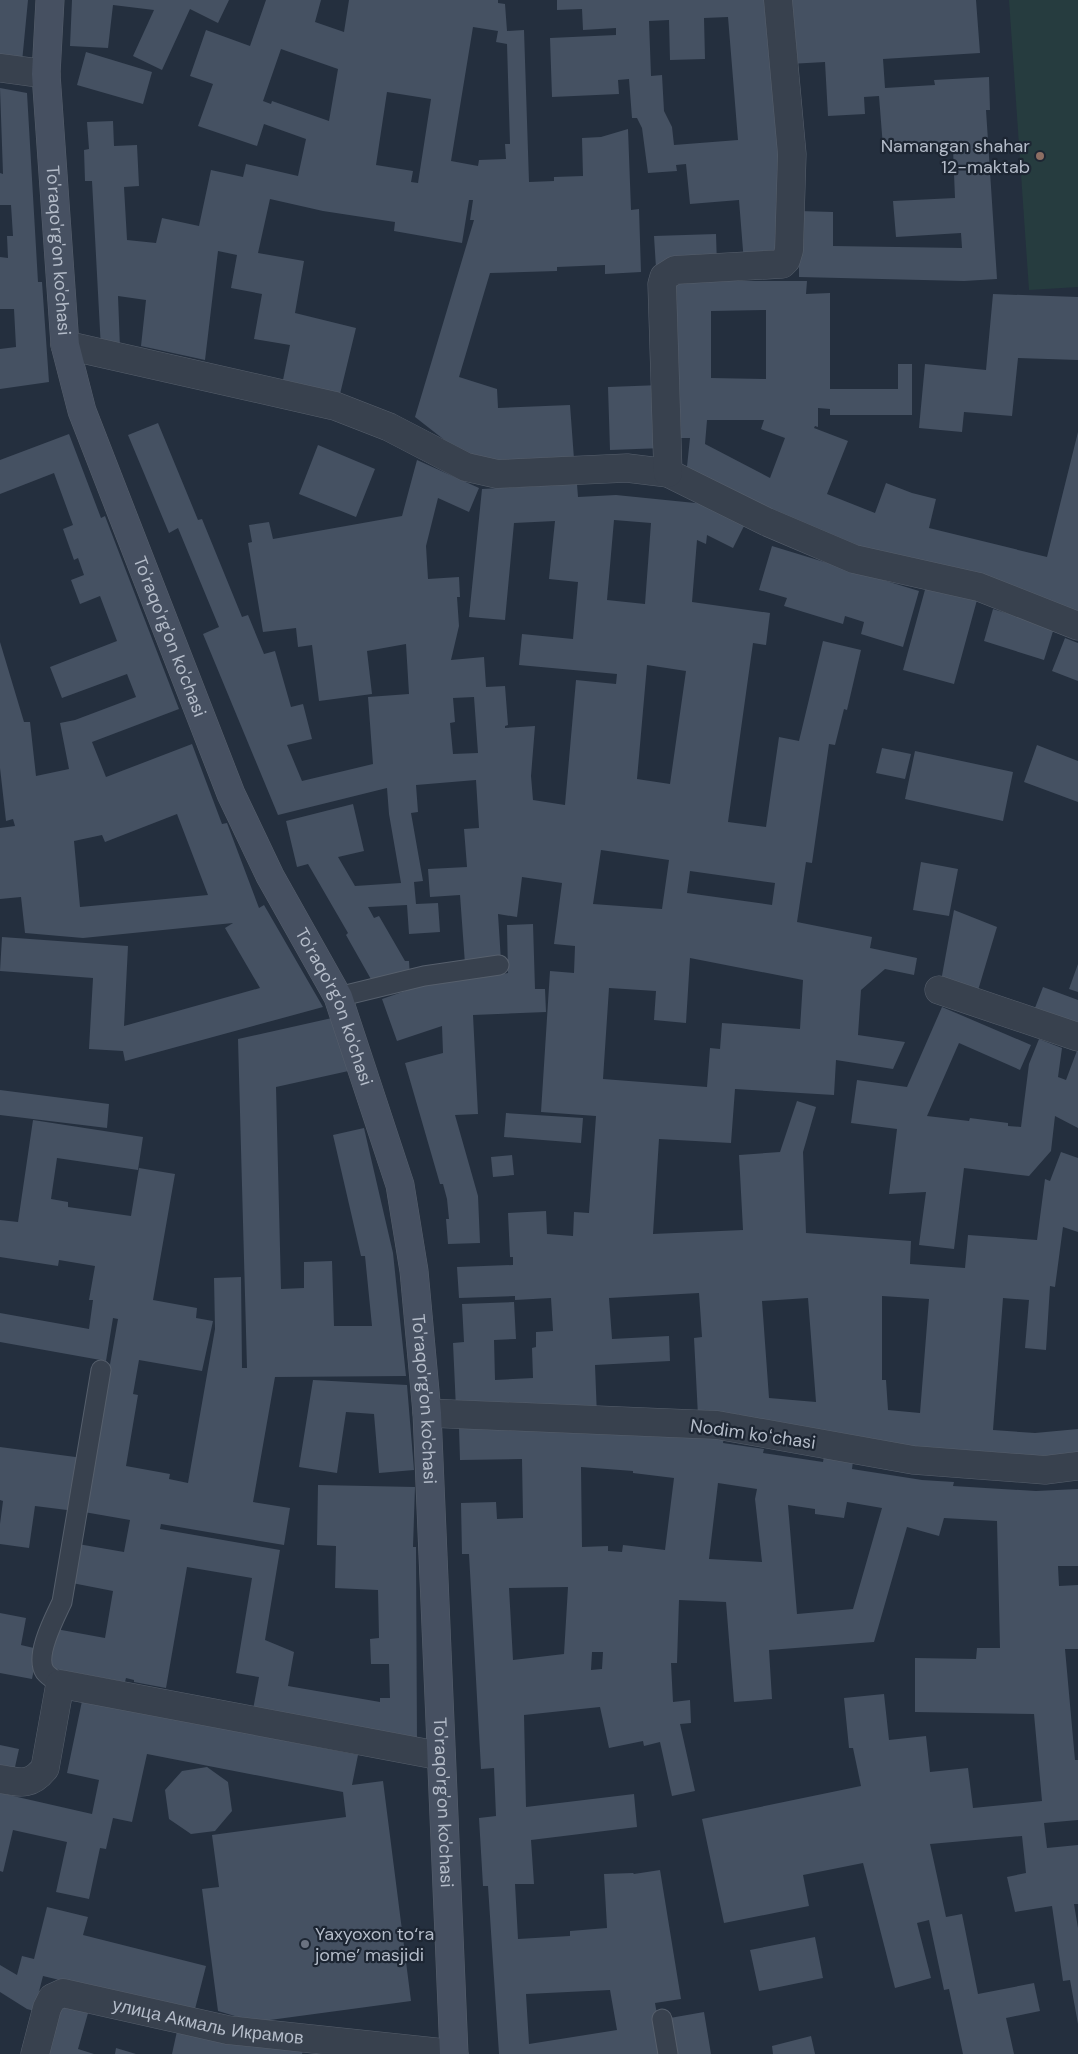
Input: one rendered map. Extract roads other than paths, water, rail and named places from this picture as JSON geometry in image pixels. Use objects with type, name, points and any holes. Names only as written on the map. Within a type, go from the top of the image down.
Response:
[{"type":"street","name":"To'raqo'rg'on ko'chasi","points":[[50,0],[46,74],[65,345],[82,411],[231,794],[270,876],[338,997],[400,1185],[414,1271],[427,1413],[454,2054]]},
{"type":"street","points":[[668,472],[662,284],[664,277],[675,270],[782,264],[786,260],[789,250],[792,154],[778,0]]},
{"type":"street","points":[[0,68],[46,74]]},
{"type":"street","points":[[65,345],[335,406],[389,427],[466,467],[497,474],[628,468],[668,472],[767,522],[854,559],[979,587],[1078,626]]},
{"type":"street","points":[[939,990],[1078,1037]]},
{"type":"street","name":"Nodim koʻchasi","points":[[427,1413],[717,1425],[913,1460],[1045,1470],[1078,1466]]},
{"type":"street","points":[[0,1779],[28,1782],[38,1778],[45,1768],[60,1684],[441,1756]]},
{"type":"street","name":"улица Акмаль Икрамов","points":[[35,2054],[52,1998],[63,1993],[228,2030],[454,2054]]},
{"type":"lane","points":[[338,997],[424,976],[499,965]]},
{"type":"lane","points":[[60,1684],[44,1671],[42,1664],[43,1654],[46,1634],[62,1602],[101,1370]]},
{"type":"lane","points":[[662,2019],[668,2054]]},
{"type":"place","name":"Namangan shahar 12-maktab","points":[[1040,156]]},
{"type":"place","name":"Yaxyoxon to‘ra jome’ masjidi","points":[[305,1944]]}]
